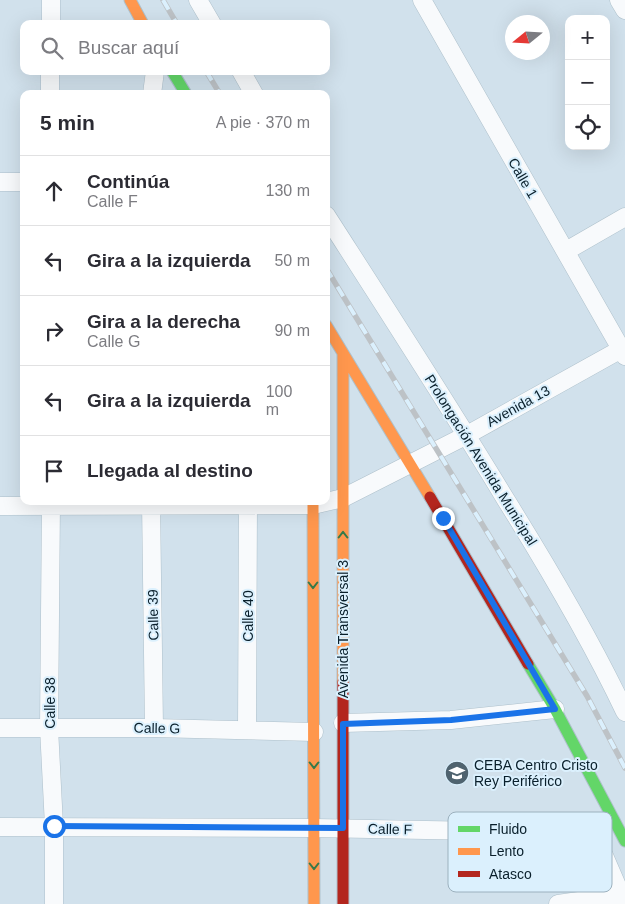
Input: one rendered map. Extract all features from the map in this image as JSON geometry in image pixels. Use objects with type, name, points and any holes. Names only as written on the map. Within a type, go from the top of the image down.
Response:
[{"type":"street","points":[[51,0],[51,20]]},
{"type":"street","points":[[130,0],[141,20]]},
{"type":"street","points":[[198,0],[210,20]]},
{"type":"street","name":"Calle 1","points":[[422,0],[624,350]]},
{"type":"street","points":[[619,0],[625,10]]},
{"type":"street","points":[[50,75],[50,90]]},
{"type":"street","points":[[153,90],[154,75]]},
{"type":"street","points":[[174,75],[184,90]]},
{"type":"street","points":[[242,75],[252,90]]},
{"type":"street","points":[[0,182],[20,182]]},
{"type":"street","points":[[566,252],[625,217]]},
{"type":"street","name":"Prolongación Avenida Municipal","points":[[330,221],[467,435],[565,596],[625,712]]},
{"type":"street","points":[[330,332],[410,463],[555,709],[610,812]]},
{"type":"street","name":"Avenida 13","points":[[330,500],[343,498],[467,435],[624,350]]},
{"type":"street","name":"Avenida Transversal 3","points":[[343,354],[343,904]]},
{"type":"street","name":"Avenida 13","points":[[0,506],[20,505]]},
{"type":"street","name":"Calle 38","points":[[51,505],[49,728],[54,826],[54,904]]},
{"type":"street","name":"Calle 39","points":[[151,505],[154,728]]},
{"type":"street","name":"Calle 40","points":[[247,730],[248,505]]},
{"type":"street","points":[[313,505],[314,904]]},
{"type":"street","points":[[343,724],[451,720],[555,709]]},
{"type":"street","name":"Calle G","points":[[0,728],[154,728],[314,732]]},
{"type":"street","points":[[612,816],[625,841]]},
{"type":"street","name":"Calle F","points":[[0,827],[448,830]]},
{"type":"street","name":"Calle F","points":[[612,874],[622,897]]},
{"type":"street","points":[[558,904],[622,897]]},
{"type":"railway","points":[[163,0],[175,20]]},
{"type":"railway","points":[[208,75],[218,90]]},
{"type":"railway","points":[[330,275],[587,696],[625,768]]},
{"type":"traffic: fast","points":[[174,75],[184,90]]},
{"type":"traffic: fast","points":[[528,664],[555,709],[610,812]]},
{"type":"traffic: fast","points":[[612,816],[625,841]]},
{"type":"traffic: slow","points":[[130,0],[141,20]]},
{"type":"traffic: slow","points":[[330,332],[430,497]]},
{"type":"traffic: slow","points":[[343,354],[343,682]]},
{"type":"traffic: slow","points":[[313,505],[314,904]]},
{"type":"traffic: jam","points":[[430,497],[528,664]]},
{"type":"traffic: jam","points":[[343,682],[343,904]]},
{"type":"place","name":"CEBA Centro Cristo Rey Periférico","points":[[457,773]]},
{"type":"route","points":[[54,826],[343,828],[343,724],[451,720],[555,709],[443,518]]}]
